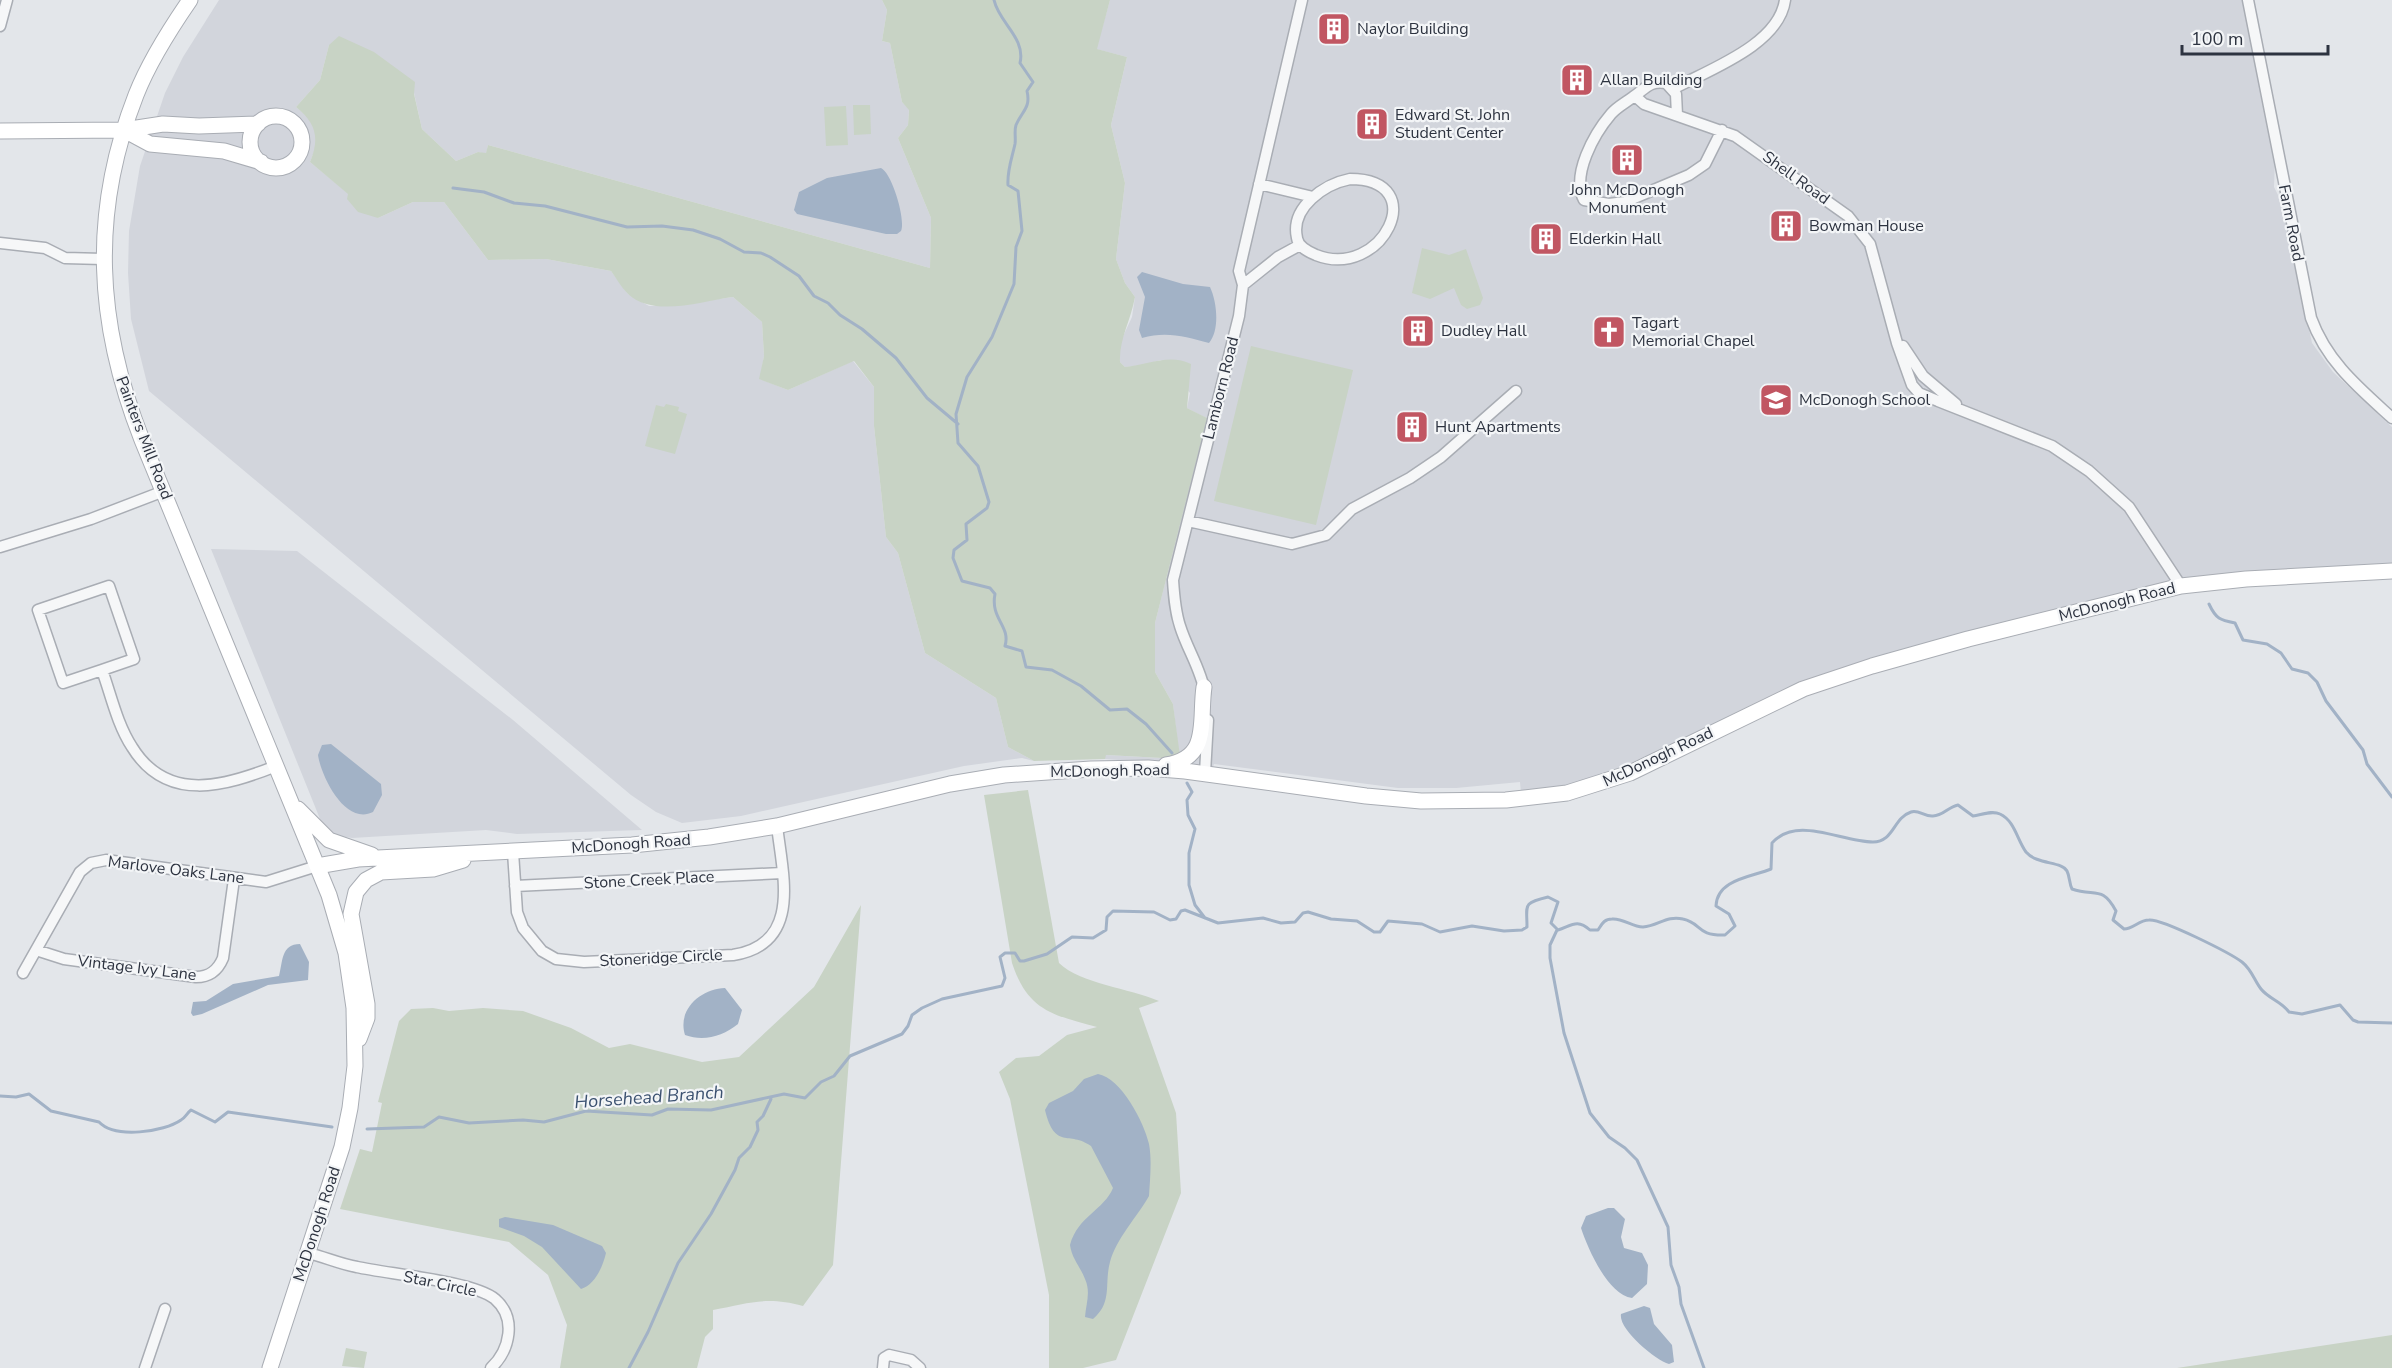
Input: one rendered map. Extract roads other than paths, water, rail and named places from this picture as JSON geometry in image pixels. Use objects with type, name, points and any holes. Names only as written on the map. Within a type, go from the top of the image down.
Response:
[{"type":"main road","name":"Painters Mill Road","points":[[190,0],[142,82],[124,130],[108,207],[103,259],[106,310],[119,375],[317,866]]},
{"type":"main road","points":[[124,130],[150,144],[224,151],[273,167],[288,165],[299,154],[302,141],[298,128],[285,117],[268,117],[258,124],[252,134],[251,146],[261,162]]},
{"type":"main road","points":[[0,131],[124,130],[163,124],[199,126],[258,124]]},
{"type":"main road","name":"McDonogh Road","points":[[270,1368],[342,1147],[350,1108],[355,1051],[354,1008],[346,953],[329,895],[317,866],[384,858],[676,842],[777,826],[977,779],[1058,771],[1148,768],[1205,773],[1412,800],[1474,802],[1567,792],[1630,773],[1782,698],[1824,681],[1968,639],[2181,586],[2246,579],[2392,571]]},
{"type":"main road","points":[[1148,768],[1181,762],[1195,751],[1201,733],[1204,687]]},
{"type":"main road","points":[[291,802],[329,840],[384,858]]},
{"type":"main road","points":[[355,1051],[367,1018],[367,1004],[351,914],[356,892],[366,880],[381,872],[433,869],[489,853]]},
{"type":"street","points":[[0,26],[7,0]]},
{"type":"street","name":"Lamborn Road","points":[[1205,773],[1208,719],[1204,687],[1180,627],[1174,601],[1173,580],[1239,316],[1242,285],[1239,271],[1302,0]]},
{"type":"street","points":[[1673,89],[1753,46],[1776,23],[1785,0]]},
{"type":"street","name":"Farm Road","points":[[2248,0],[2311,318],[2320,341],[2334,362],[2392,418]]},
{"type":"street","points":[[1677,115],[1676,94],[1666,83],[1650,84],[1622,103],[1600,129],[1580,175],[1579,187],[1584,200],[1609,204],[1625,202],[1689,175],[1704,164],[1722,130]]},
{"type":"street","name":"Shell Road","points":[[1635,96],[1644,104],[1722,130],[1765,155],[1857,225],[1870,244],[1892,324],[1917,369],[1932,385],[1966,412],[2052,447],[2089,471],[2129,507],[2181,586]]},
{"type":"street","points":[[1363,179],[1379,184],[1387,191],[1393,203],[1394,215],[1390,228],[1380,241],[1363,254],[1347,258],[1326,258],[1300,245],[1297,238],[1298,224],[1313,197],[1337,181],[1363,179]]},
{"type":"street","points":[[1259,184],[1313,197]]},
{"type":"street","points":[[0,243],[45,248],[65,258],[103,259]]},
{"type":"street","points":[[1242,285],[1278,257],[1300,245]]},
{"type":"street","points":[[1188,521],[1276,542],[1292,544],[1318,538],[1332,530],[1362,503],[1410,478],[1441,457],[1516,391]]},
{"type":"street","points":[[0,547],[91,519],[164,491]]},
{"type":"street","points":[[109,586],[134,659],[102,670],[63,683],[38,610],[109,586]]},
{"type":"street","points":[[102,670],[127,738],[142,760],[157,773],[182,783],[207,787],[243,780],[276,766]]},
{"type":"street","name":"Stoneridge Circle","points":[[513,852],[517,912],[523,928],[542,951],[556,959],[584,962],[747,953],[771,939],[782,915],[783,873],[777,826]]},
{"type":"street","name":"Marlove Oaks Lane","points":[[23,973],[80,872],[91,863],[106,860],[266,882],[317,866]]},
{"type":"street","name":"Stone Creek Place","points":[[515,886],[783,873]]},
{"type":"street","name":"Vintage Ivy Lane","points":[[36,950],[64,959],[196,976],[208,975],[219,967],[223,958],[234,879]]},
{"type":"street","name":"Star Circle","points":[[308,1254],[354,1267],[475,1289],[495,1299],[506,1316],[508,1335],[504,1352],[491,1368]]},
{"type":"street","points":[[145,1368],[165,1309]]},
{"type":"street","points":[[883,1368],[884,1358],[889,1355],[911,1360],[920,1368]]},
{"type":"water","points":[[881,168],[889,178],[900,208],[902,225],[901,231],[897,234],[886,234],[797,214],[794,210],[799,192],[827,178]]},
{"type":"water","points":[[1142,272],[1183,284],[1210,287],[1214,300],[1216,324],[1209,343],[1168,335],[1142,338],[1139,330],[1145,297],[1137,277]]},
{"type":"water","points":[[331,744],[381,784],[382,795],[373,812],[363,814],[353,812],[344,806],[329,786],[318,755],[322,745]]},
{"type":"water","points":[[300,944],[309,962],[308,980],[268,985],[202,1014],[193,1016],[191,1013],[193,1002],[206,1001],[233,984],[279,976],[286,950]]},
{"type":"water","points":[[725,988],[742,1010],[738,1024],[713,1037],[699,1038],[685,1035],[684,1017],[693,1002],[708,992]]},
{"type":"water","points":[[1098,1074],[1107,1077],[1123,1092],[1137,1113],[1149,1144],[1150,1170],[1149,1196],[1113,1253],[1108,1270],[1106,1299],[1093,1319],[1085,1317],[1087,1284],[1070,1245],[1079,1227],[1104,1202],[1113,1188],[1091,1146],[1076,1139],[1058,1135],[1053,1131],[1045,1110],[1049,1103],[1073,1091],[1084,1079]]},
{"type":"water","points":[[1614,1208],[1625,1219],[1621,1237],[1624,1248],[1642,1253],[1648,1265],[1647,1284],[1632,1298],[1623,1295],[1607,1280],[1594,1259],[1581,1228],[1586,1216]]},
{"type":"water","points":[[505,1217],[553,1225],[602,1246],[606,1253],[598,1274],[590,1284],[581,1289],[542,1247],[524,1236],[499,1227],[499,1219]]},
{"type":"water","points":[[1644,1306],[1650,1308],[1654,1324],[1672,1345],[1674,1362],[1669,1364],[1655,1357],[1625,1328],[1621,1314]]},
{"type":"waterway","points":[[994,0],[1001,16],[1016,38],[1021,54],[1020,63],[1033,82],[1027,91],[1027,106],[1016,125],[1015,144],[1008,174],[1008,185],[1018,191],[1022,231],[1016,247],[1014,284],[992,337],[967,377],[956,414],[958,443],[978,466],[989,502],[987,508],[966,524],[967,540],[954,550],[953,558],[962,581],[990,588],[995,594],[995,610],[1005,633],[1005,646],[1022,651],[1026,667],[1052,670],[1081,686],[1110,710],[1127,709],[1146,724],[1172,753]]},
{"type":"waterway","points":[[453,188],[484,192],[514,203],[545,206],[627,227],[662,226],[693,230],[720,239],[744,252],[761,253],[770,257],[799,276],[814,296],[828,303],[896,358],[927,398],[958,424]]},
{"type":"waterway","points":[[2209,604],[2219,618],[2235,623],[2243,640],[2267,644],[2281,653],[2292,669],[2308,673],[2317,682],[2326,701],[2363,750],[2367,764],[2392,797]]},
{"type":"waterway","points":[[1187,783],[1192,792],[1187,800],[1188,815],[1195,829],[1189,853],[1189,885],[1195,905],[1205,918]]},
{"type":"waterway","name":"Horsehead Branch","points":[[367,1129],[424,1127],[439,1117],[469,1123],[523,1120],[544,1122],[586,1111],[652,1115],[668,1109],[711,1110],[784,1094],[805,1098],[821,1082],[834,1076],[850,1056],[902,1034],[912,1015],[922,1008],[942,999],[1002,986],[1005,978],[1000,957],[1005,953],[1015,953],[1020,961],[1024,961],[1047,954],[1072,937],[1093,938],[1106,930],[1107,917],[1113,911],[1154,912],[1170,920],[1176,919],[1181,911],[1185,910],[1218,923],[1263,918],[1281,923],[1295,922],[1303,913],[1308,912],[1331,919],[1357,921],[1374,932],[1380,932],[1388,921],[1422,924],[1440,932],[1472,926],[1504,931],[1522,930],[1527,927],[1527,909],[1530,903],[1548,897],[1558,902],[1551,923],[1558,930],[1578,924],[1590,930],[1598,930],[1609,919],[1643,927],[1677,918],[1694,923],[1709,933],[1725,935],[1735,926],[1729,914],[1716,906],[1718,897],[1722,890],[1737,880],[1771,869],[1772,843],[1782,835],[1807,830],[1860,841],[1880,841],[1890,834],[1900,819],[1911,812],[1937,816],[1958,805],[1973,816],[1994,812],[2005,817],[2026,852],[2036,859],[2064,868],[2068,873],[2072,889],[2097,893],[2106,898],[2116,911],[2113,920],[2124,929],[2145,920],[2157,921],[2196,937],[2242,962],[2264,992],[2289,1012],[2302,1014],[2340,1005],[2353,1020],[2358,1022],[2392,1023]]},
{"type":"waterway","points":[[1557,930],[1550,945],[1550,958],[1564,1033],[1590,1113],[1609,1137],[1637,1160],[1668,1227],[1671,1265],[1679,1287],[1681,1304],[1704,1368]]},
{"type":"waterway","name":"Horsehead Branch","points":[[0,1096],[16,1097],[29,1094],[51,1111],[99,1122],[116,1131],[140,1132],[163,1128],[182,1119],[191,1110],[215,1122],[228,1112],[332,1127]]},
{"type":"waterway","points":[[629,1368],[648,1332],[678,1263],[711,1214],[739,1158],[750,1147],[758,1130],[757,1122],[763,1116],[771,1099]]},
{"type":"place","name":"Naylor Building","points":[[1334,29]]},
{"type":"place","name":"Allan Building","points":[[1577,80]]},
{"type":"place","name":"Edward St. John Student Center","points":[[1372,124]]},
{"type":"place","name":"John McDonogh Monument","points":[[1627,160]]},
{"type":"place","name":"Bowman House","points":[[1786,226]]},
{"type":"place","name":"Elderkin Hall","points":[[1546,239]]},
{"type":"place","name":"Dudley Hall","points":[[1418,331]]},
{"type":"place","name":"Tagart Memorial Chapel","points":[[1609,332]]},
{"type":"place","name":"McDonogh School","points":[[1776,400]]},
{"type":"place","name":"Hunt Apartments","points":[[1412,427]]}]
